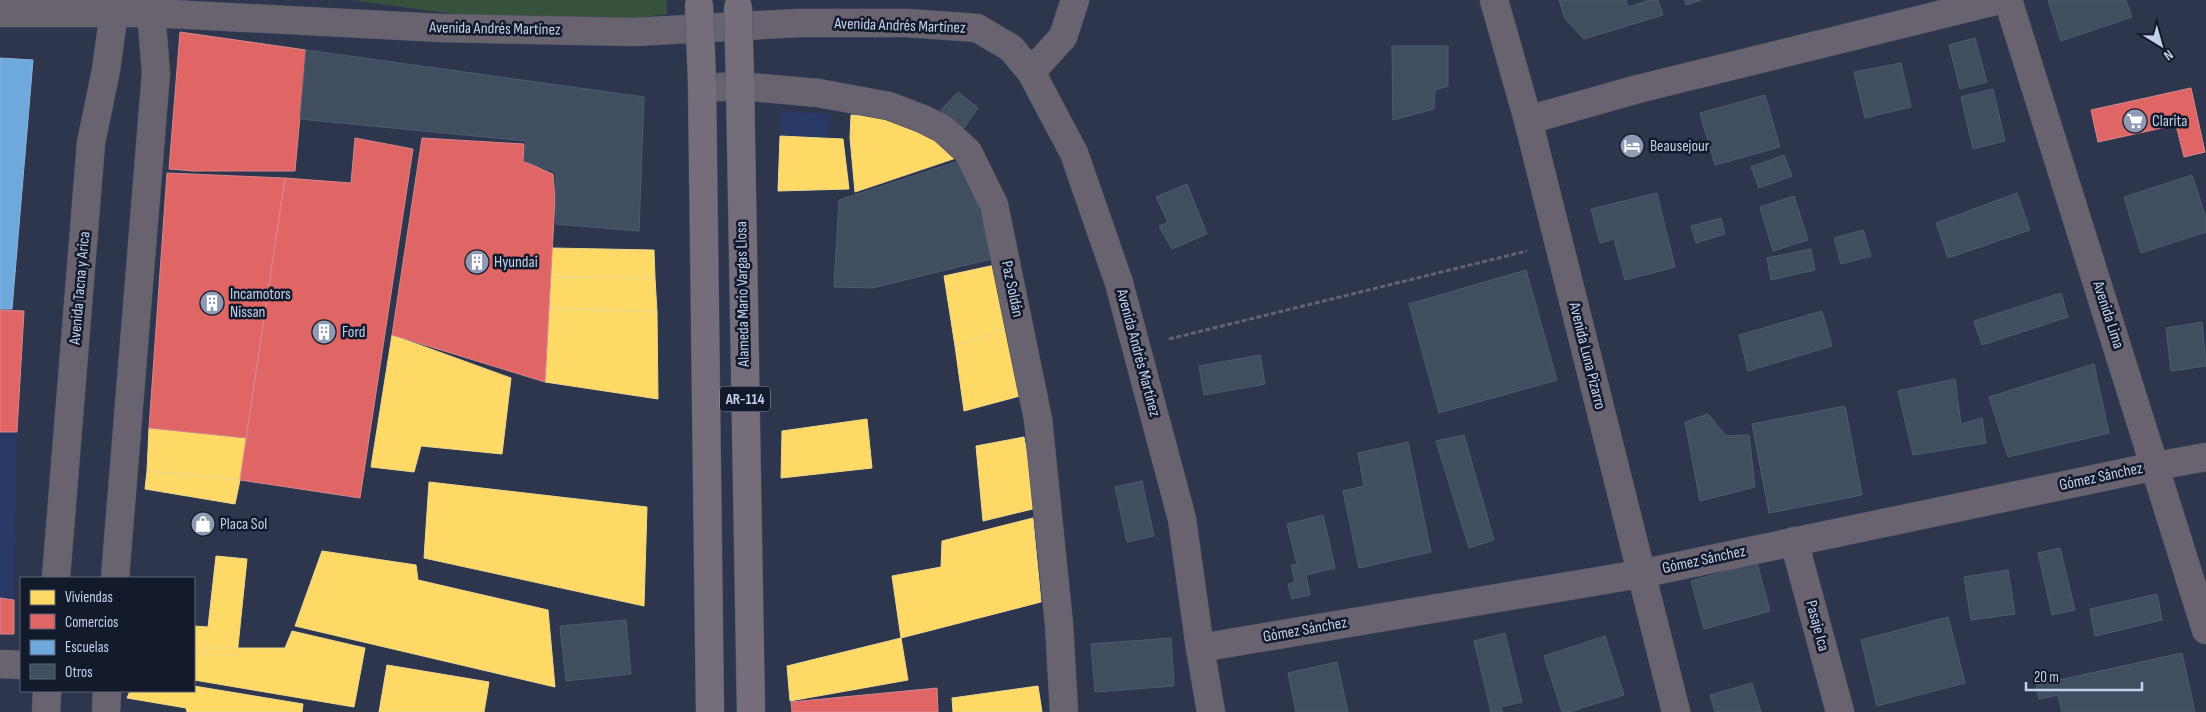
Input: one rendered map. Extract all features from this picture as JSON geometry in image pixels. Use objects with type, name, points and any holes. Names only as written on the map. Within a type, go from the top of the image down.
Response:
[{"type":"main road","name":"AR-114","points":[[699,2],[702,85],[710,712]]},
{"type":"main road","name":"AR-114","points":[[738,3],[740,83]]},
{"type":"main road","name":"Alameda Mario Vargas Llosa","points":[[740,83],[751,712]]},
{"type":"street","points":[[1031,72],[1063,37],[1075,0]]},
{"type":"street","name":"Avenida Luna Pizarro","points":[[1494,0],[1528,120],[1676,712]]},
{"type":"street","points":[[1528,120],[1638,89],[2000,0]]},
{"type":"street","name":"Avenida Lima","points":[[2008,0],[2206,630]]},
{"type":"street","name":"Avenida Andrés Martínez","points":[[0,12],[113,6],[151,6],[440,28],[634,32],[798,24],[907,23],[977,28],[1011,48],[1031,72],[1074,153],[1119,283],[1182,519],[1211,712]]},
{"type":"street","name":"Avenida Tacna y Arica","points":[[56,577],[91,143],[106,70],[113,6]]},
{"type":"street","points":[[115,577],[156,73],[151,6]]},
{"type":"street","name":"Paz Soldán","points":[[702,85],[740,83],[818,93],[889,106],[923,119],[942,130],[968,152],[994,205],[1038,419],[1059,624],[1064,712]]},
{"type":"street","name":"Gómez Sánchez","points":[[1200,648],[1640,574],[2206,457]]},
{"type":"street","name":"Pasaje Ica","points":[[1794,541],[1840,712]]},
{"type":"street","points":[[0,664],[20,665]]},
{"type":"street","points":[[46,712],[47,692]]},
{"type":"street","points":[[106,712],[107,692]]},
{"type":"path","points":[[1137,347],[1559,244]]},
{"type":"shaded area","points":[[781,111],[830,114],[829,137],[780,136]]},
{"type":"shaded area","points":[[0,432],[17,432],[14,600],[0,598]]},
{"type":"green space","points":[[352,0],[667,0],[667,14],[597,23],[474,17]]},
{"type":"building: Viviendas","points":[[851,115],[890,116],[937,137],[956,158],[855,192],[850,138]]},
{"type":"building: Viviendas","points":[[780,136],[843,139],[849,189],[778,191]]},
{"type":"building: Viviendas","points":[[552,248],[654,250],[655,278],[550,277]]},
{"type":"building: Viviendas","points":[[995,265],[1010,326],[955,346],[944,276]]},
{"type":"building: Viviendas","points":[[550,277],[655,278],[657,312],[549,308]]},
{"type":"building: Viviendas","points":[[549,308],[657,312],[658,399],[545,382]]},
{"type":"building: Viviendas","points":[[1010,326],[1020,396],[964,411],[955,346]]},
{"type":"building: Viviendas","points":[[392,335],[511,378],[502,454],[421,446],[414,472],[371,467]]},
{"type":"building: Viviendas","points":[[867,419],[872,468],[781,478],[782,431]]},
{"type":"building: Viviendas","points":[[149,428],[246,438],[240,480],[147,471]]},
{"type":"building: Viviendas","points":[[1024,437],[1037,508],[983,521],[976,446]]},
{"type":"building: Viviendas","points":[[147,471],[240,480],[235,504],[145,489]]},
{"type":"building: Viviendas","points":[[429,482],[647,507],[644,606],[424,558]]},
{"type":"building: Viviendas","points":[[1033,518],[1041,602],[901,638],[892,576],[941,567],[942,541]]},
{"type":"building: Viviendas","points":[[322,551],[416,565],[418,580],[548,610],[555,687],[295,626]]},
{"type":"building: Viviendas","points":[[216,556],[247,559],[237,656],[195,653],[195,626],[208,627]]},
{"type":"building: Viviendas","points":[[292,631],[365,648],[354,707],[195,680],[195,648],[285,648]]},
{"type":"building: Viviendas","points":[[901,638],[908,680],[790,701],[787,666]]},
{"type":"building: Viviendas","points":[[387,665],[489,682],[484,712],[379,712]]},
{"type":"building: Viviendas","points":[[195,686],[303,704],[302,712],[187,712],[186,708],[127,698],[130,692],[195,692]]},
{"type":"building: Viviendas","points":[[1038,686],[1042,712],[953,712],[952,698]]},
{"type":"building: Comercios","points":[[180,32],[306,50],[295,171],[194,171],[169,169]]},
{"type":"building: Comercios","points":[[2191,88],[2205,152],[2184,157],[2176,125],[2098,142],[2091,110]]},
{"type":"building: Comercios","name":"Ford","points":[[355,138],[413,149],[360,498],[240,480],[285,178],[351,183]]},
{"type":"building: Comercios","name":"Hyundai","points":[[422,138],[524,144],[523,161],[553,174],[555,199],[545,382],[392,335]]},
{"type":"building: Comercios","name":"Incamotors Nissan","points":[[167,173],[285,178],[246,438],[149,428]]},
{"type":"building: Comercios","points":[[0,310],[24,311],[17,432],[0,432]]},
{"type":"building: Comercios","points":[[0,598],[14,600],[14,634],[0,634]]},
{"type":"building: Comercios","points":[[937,688],[938,712],[792,712],[791,702]]},
{"type":"building: Escuelas","points":[[0,58],[33,60],[12,309],[0,309]]},
{"type":"building: Otros","points":[[1559,0],[1626,0],[1628,7],[1650,0],[1658,0],[1663,15],[1584,39],[1565,19]]},
{"type":"building: Otros","points":[[1685,0],[1702,0],[1686,5]]},
{"type":"building: Otros","points":[[2048,0],[2126,0],[2132,17],[2061,41]]},
{"type":"building: Otros","points":[[1975,38],[1987,82],[1960,89],[1949,45]]},
{"type":"building: Otros","points":[[1392,46],[1448,46],[1448,86],[1435,90],[1434,109],[1393,120]]},
{"type":"building: Otros","name":"Hyundai","points":[[306,50],[644,97],[639,231],[556,224],[556,172],[524,161],[526,141],[300,119]]},
{"type":"building: Otros","points":[[1901,63],[1911,107],[1865,118],[1854,72]]},
{"type":"building: Otros","points":[[1993,89],[2005,141],[1973,149],[1961,97]]},
{"type":"building: Otros","points":[[958,92],[978,108],[964,128],[938,113]]},
{"type":"building: Otros","points":[[1765,95],[1780,147],[1715,165],[1700,113]]},
{"type":"building: Otros","points":[[1784,155],[1792,176],[1759,188],[1751,167]]},
{"type":"building: Otros","points":[[959,161],[977,203],[991,259],[872,288],[834,287],[839,200]]},
{"type":"building: Otros","points":[[2192,175],[2206,218],[2206,232],[2141,253],[2124,197]]},
{"type":"building: Otros","points":[[1187,184],[1207,234],[1172,249],[1159,226],[1168,222],[1156,197]]},
{"type":"building: Otros","points":[[1657,193],[1675,267],[1625,280],[1614,239],[1600,243],[1591,209]]},
{"type":"building: Otros","points":[[2017,193],[2030,230],[1948,258],[1936,223]]},
{"type":"building: Otros","points":[[1794,196],[1808,240],[1773,251],[1760,207]]},
{"type":"building: Otros","points":[[1721,218],[1725,234],[1696,243],[1691,226]]},
{"type":"building: Otros","points":[[1863,230],[1871,256],[1841,264],[1834,238]]},
{"type":"building: Otros","points":[[1811,249],[1815,270],[1771,280],[1767,258]]},
{"type":"building: Otros","points":[[1526,270],[1557,380],[1439,413],[1409,304]]},
{"type":"building: Otros","points":[[2061,293],[2068,317],[1982,345],[1974,321]]},
{"type":"building: Otros","points":[[1822,311],[1832,346],[1748,371],[1739,335]]},
{"type":"building: Otros","points":[[2202,322],[2206,366],[2171,371],[2166,328]]},
{"type":"building: Otros","points":[[1260,355],[1265,384],[1204,395],[1199,366]]},
{"type":"building: Otros","points":[[2094,364],[2109,433],[2008,457],[1989,397]]},
{"type":"building: Otros","points":[[1955,379],[1961,424],[1982,418],[1986,443],[1913,455],[1898,391]]},
{"type":"building: Otros","points":[[1845,406],[1862,495],[1769,513],[1752,424]]},
{"type":"building: Otros","points":[[1708,414],[1726,436],[1749,435],[1755,487],[1700,501],[1685,422]]},
{"type":"building: Otros","points":[[1464,435],[1494,540],[1469,548],[1436,441]]},
{"type":"building: Otros","points":[[1408,442],[1431,552],[1359,568],[1343,491],[1364,486],[1358,453]]},
{"type":"building: Otros","points":[[1142,481],[1154,536],[1127,542],[1115,487]]},
{"type":"building: Otros","points":[[1323,515],[1335,568],[1306,575],[1310,595],[1292,599],[1288,584],[1295,582],[1291,565],[1297,564],[1287,524]]},
{"type":"building: Otros","points":[[2060,548],[2075,610],[2052,615],[2038,553]]},
{"type":"building: Otros","points":[[1757,563],[1770,611],[1704,629],[1691,581]]},
{"type":"building: Otros","points":[[2008,570],[2015,614],[1971,620],[1964,577]]},
{"type":"building: Otros","points":[[2157,594],[2162,620],[2095,636],[2090,609]]},
{"type":"building: Otros","points":[[1948,617],[1965,683],[1877,706],[1861,640]]},
{"type":"building: Otros","points":[[626,620],[631,674],[566,681],[560,626]]},
{"type":"building: Otros","points":[[1505,633],[1522,702],[1500,707],[1503,712],[1491,712],[1474,641]]},
{"type":"building: Otros","points":[[1605,636],[1624,695],[1569,712],[1562,712],[1544,656]]},
{"type":"building: Otros","points":[[1171,638],[1174,686],[1095,692],[1091,644]]},
{"type":"building: Otros","points":[[2182,653],[2195,712],[2062,712],[2058,695],[2039,699],[2036,685]]},
{"type":"building: Otros","points":[[1337,662],[1348,712],[1296,712],[1288,673]]},
{"type":"building: Otros","points":[[1752,683],[1761,712],[1715,712],[1710,695]]},
{"type":"place","name":"Clarita","points":[[2135,121]]},
{"type":"place","name":"Beausejour","points":[[1632,146]]},
{"type":"place","name":"Hyundai","points":[[477,262]]},
{"type":"place","name":"Incamotors Nissan","points":[[212,303]]},
{"type":"place","name":"Ford","points":[[324,332]]},
{"type":"place","name":"Placa Sol","points":[[203,524]]}]
